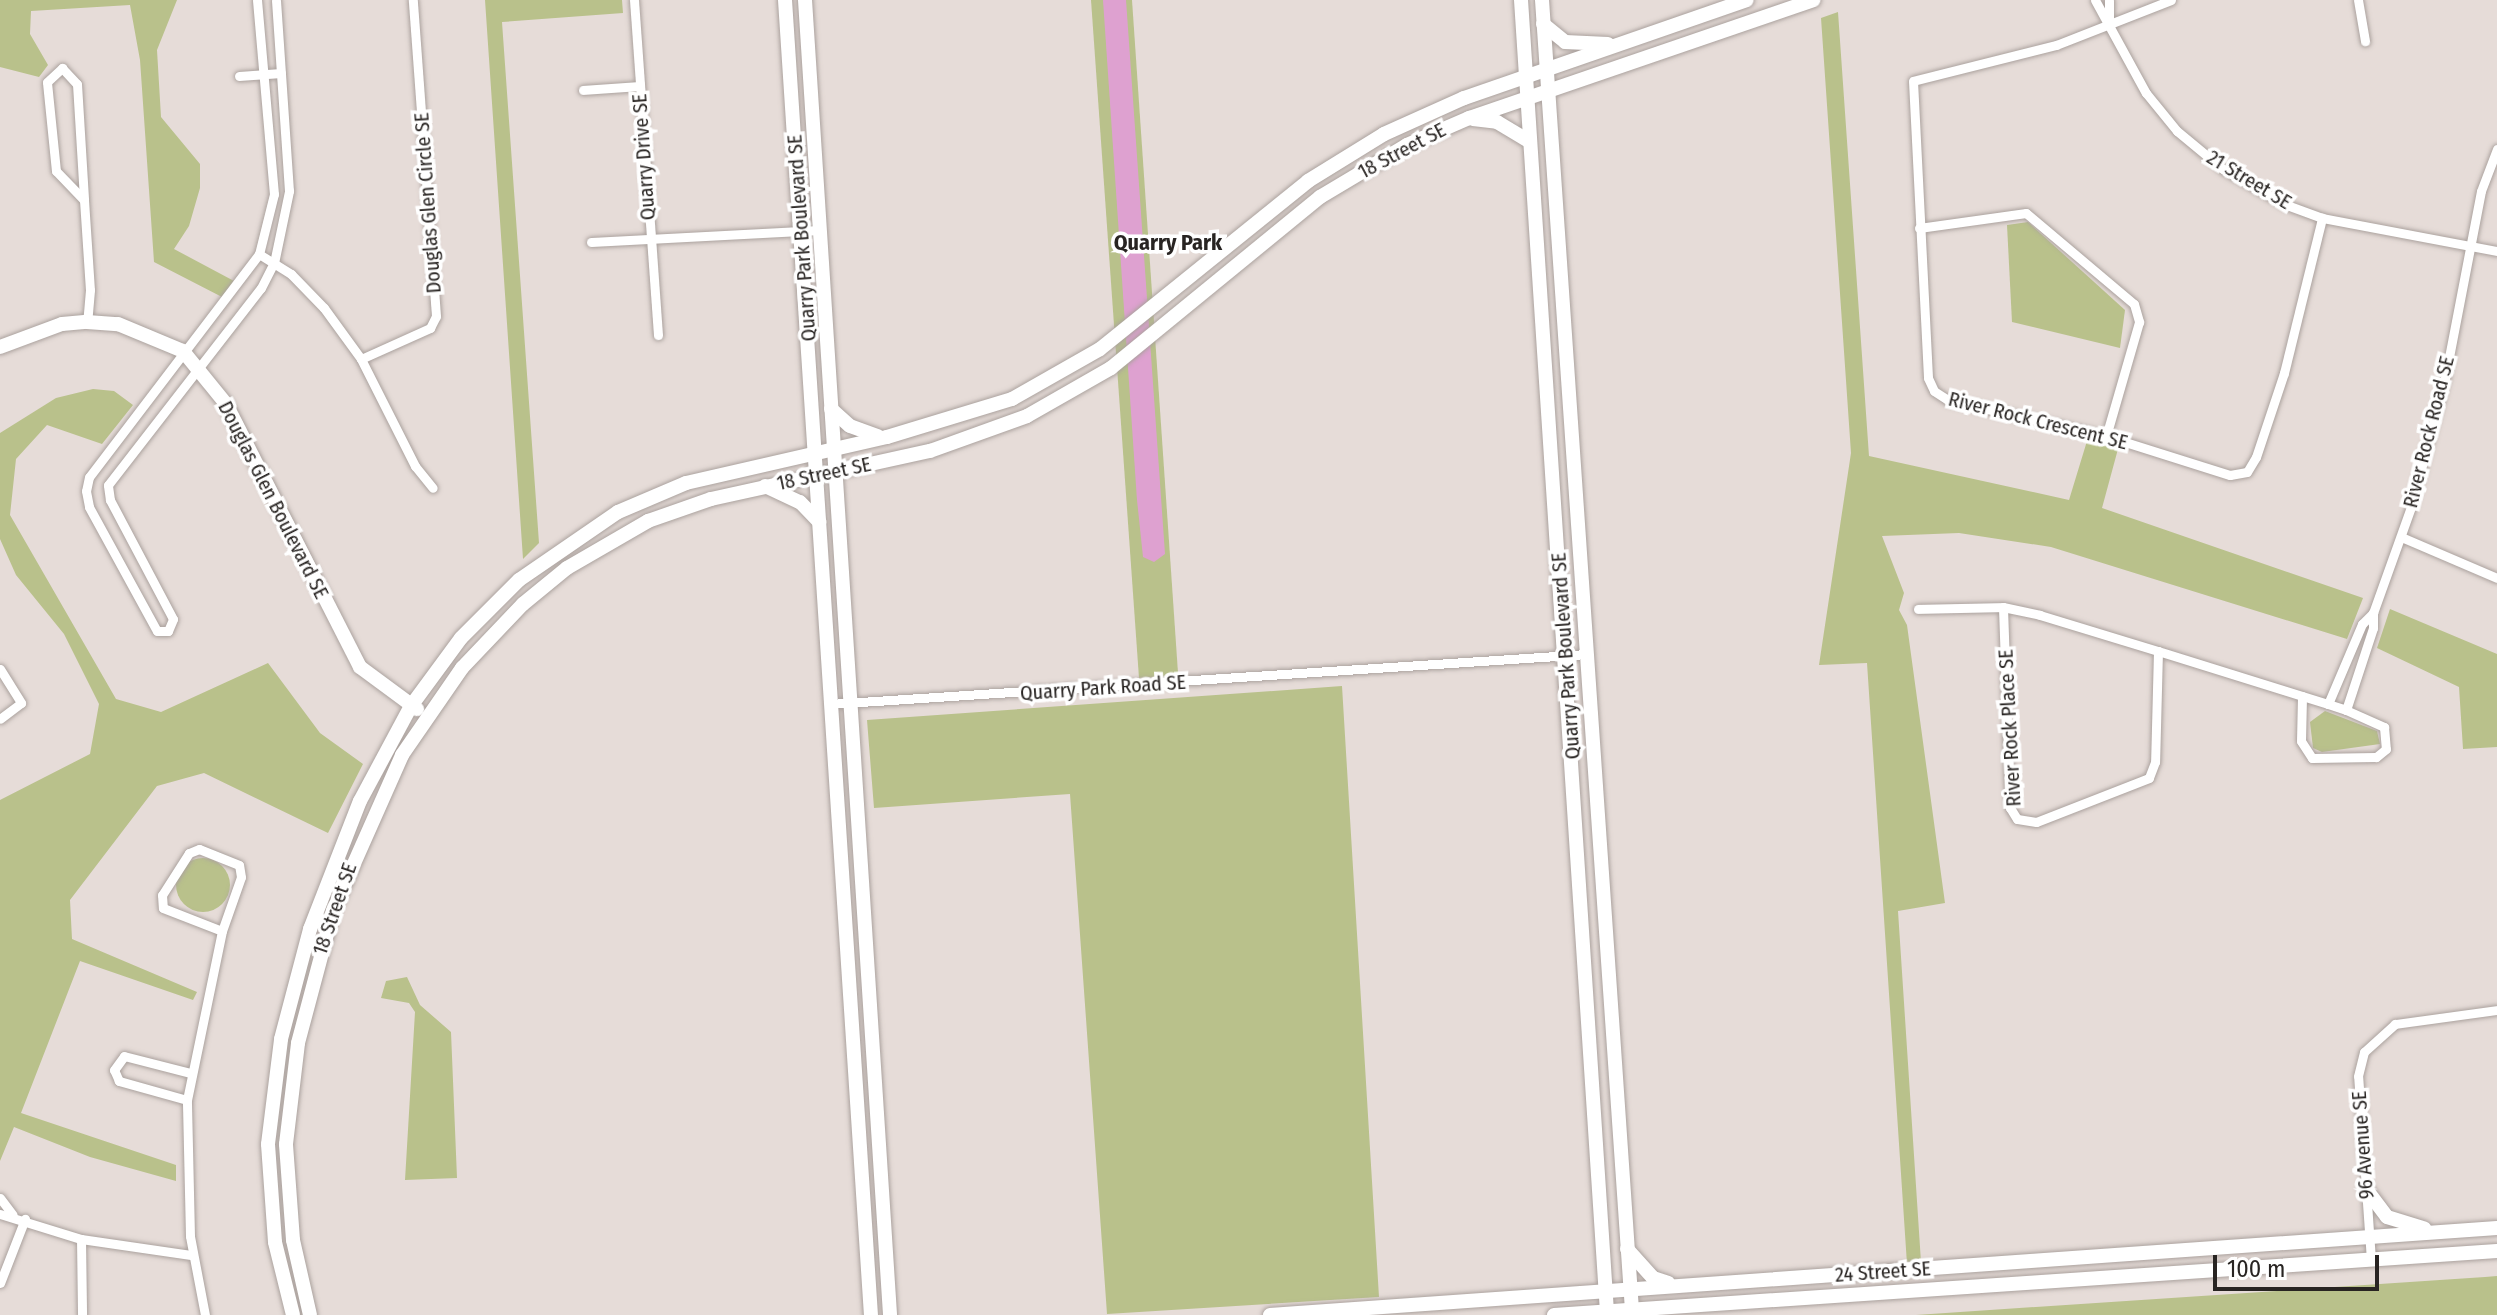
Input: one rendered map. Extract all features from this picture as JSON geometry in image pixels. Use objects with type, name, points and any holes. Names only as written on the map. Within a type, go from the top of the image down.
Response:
[{"type":"main road","name":"Quarry Park Boulevard SE","points":[[785,0],[818,475]]},
{"type":"main road","name":"Quarry Park Boulevard SE","points":[[805,0],[834,447],[833,472]]},
{"type":"main road","name":"Quarry Park Boulevard SE","points":[[1521,0],[1607,1311]]},
{"type":"main road","name":"Quarry Park Boulevard SE","points":[[1542,0],[1632,1309]]},
{"type":"main road","name":"18 Street SE","points":[[293,1315],[275,1242],[268,1144],[281,1039],[333,863],[411,706],[486,611],[536,566],[590,530],[686,483],[887,437],[971,414],[1050,380],[1100,349],[1343,157],[1420,115],[1747,0]]},
{"type":"main road","name":"18 Street SE","points":[[310,1315],[293,1240],[286,1156],[298,1043],[312,980],[352,858],[427,716],[490,634],[567,568],[648,521],[764,486],[987,434],[1065,397],[1146,342],[1320,197],[1407,145],[1469,118],[1813,0]]},
{"type":"main road","points":[[1543,24],[1565,42],[1624,44]]},
{"type":"main road","points":[[1469,118],[1497,122],[1529,141]]},
{"type":"main road","name":"Douglas Glen Boulevard SE","points":[[0,347],[62,324],[118,324],[183,351],[198,363],[226,404],[360,667],[427,716]]},
{"type":"main road","points":[[831,409],[859,431],[887,437]]},
{"type":"main road","points":[[833,472],[866,961],[894,1313]]},
{"type":"main road","points":[[818,475],[830,704],[871,1315]]},
{"type":"main road","points":[[764,486],[800,502],[819,522]]},
{"type":"main road","points":[[847,962],[866,961]]},
{"type":"main road","points":[[2366,1189],[2387,1217],[2448,1232]]},
{"type":"main road","name":"24 Street SE","points":[[1270,1315],[2497,1228]]},
{"type":"main road","points":[[1626,1248],[1653,1278],[1674,1286]]},
{"type":"main road","name":"24 Street SE","points":[[1554,1315],[2497,1251]]},
{"type":"street","points":[[257,0],[274,194],[259,254],[89,477],[89,507],[157,631],[168,631],[173,619],[110,500],[108,485],[198,363],[261,288],[274,263],[289,191],[276,0]]},
{"type":"street","name":"Douglas Glen Circle SE","points":[[361,359],[430,328],[436,316],[413,0]]},
{"type":"street","name":"Quarry Drive SE","points":[[634,0],[650,239],[820,230]]},
{"type":"street","name":"21 Street SE","points":[[2095,0],[2146,93],[2177,131],[2223,169],[2284,204],[2322,218],[2497,251]]},
{"type":"street","name":"21 Street SE","points":[[2109,0],[2109,26]]},
{"type":"street","points":[[2109,26],[2171,0]]},
{"type":"street","points":[[2358,0],[2365,41]]},
{"type":"street","name":"River Rock Crescent SE","points":[[2109,26],[1913,81],[1919,228],[1934,391],[1948,400],[2106,436],[2230,475],[2247,472],[2284,373],[2322,218]]},
{"type":"street","points":[[84,200],[56,171],[47,82],[62,68],[77,84],[84,200],[87,322]]},
{"type":"street","points":[[239,76],[281,73]]},
{"type":"street","points":[[583,90],[639,86]]},
{"type":"street","name":"River Rock Road SE","points":[[2346,710],[2373,628],[2373,613],[2401,537],[2436,416],[2481,191],[2497,149]]},
{"type":"street","points":[[1919,228],[2026,213],[2134,304],[2139,322],[2106,436]]},
{"type":"street","points":[[591,242],[650,239],[658,335]]},
{"type":"street","points":[[259,254],[274,263],[324,308],[361,359],[415,466],[433,488]]},
{"type":"street","points":[[89,477],[108,485]]},
{"type":"street","points":[[2401,537],[2497,578]]},
{"type":"street","points":[[124,567],[142,557]]},
{"type":"street","points":[[1918,609],[2003,607],[2158,651],[2328,704],[2346,710],[2384,727],[2386,749],[2376,757],[2319,761],[2308,755],[2301,741],[2302,696]]},
{"type":"street","name":"River Rock Place SE","points":[[2003,607],[2010,808],[2025,822],[2149,778],[2155,762],[2158,651]]},
{"type":"street","name":"River Rock Road SE","points":[[2328,704],[2362,624],[2373,613]]},
{"type":"street","name":"Quarry Park Road SE","points":[[830,704],[1586,654]]},
{"type":"street","points":[[0,669],[4,686],[21,703],[0,719]]},
{"type":"street","points":[[205,1315],[191,1255],[187,1100],[190,1073],[222,931],[241,877],[239,865],[199,849],[189,853],[162,895],[163,908],[222,931]]},
{"type":"street","name":"96 Avenue SE","points":[[2371,1260],[2358,1076],[2364,1052],[2377,1035],[2413,1019],[2497,1010]]},
{"type":"street","points":[[187,1100],[119,1081],[114,1070],[124,1056],[190,1073]]},
{"type":"street","points":[[0,1198],[13,1215]]},
{"type":"street","points":[[0,1214],[13,1215],[81,1239],[191,1255]]},
{"type":"street","points":[[0,1283],[25,1219]]},
{"type":"street","points":[[81,1239],[82,1315]]},
{"type":"green space","points":[[0,0],[177,0],[157,50],[161,117],[200,164],[200,188],[189,226],[174,249],[234,281],[222,297],[154,262],[140,60],[130,5],[31,11],[30,34],[48,65],[39,77],[0,67]]},
{"type":"green space","points":[[485,0],[622,0],[623,13],[502,22],[539,543],[523,559]]},
{"type":"green space","points":[[1091,0],[1132,0],[1178,673],[1171,676],[1139,678]]},
{"type":"green space","points":[[1838,12],[1869,456],[2069,500],[2087,441],[2118,449],[2102,508],[2363,598],[2347,639],[2051,547],[1959,533],[1882,536],[1904,593],[1899,610],[1907,625],[1945,903],[1898,911],[1921,1262],[1907,1264],[1867,663],[1819,665],[1851,453],[1821,18]]},
{"type":"green space","points":[[2028,222],[2125,310],[2120,348],[2012,322],[2007,225]]},
{"type":"green space","points":[[93,389],[114,391],[133,405],[102,444],[47,425],[16,459],[10,515],[116,699],[161,712],[268,663],[320,733],[363,764],[328,833],[204,773],[157,786],[70,900],[72,939],[197,992],[193,1000],[80,961],[21,1113],[176,1165],[176,1181],[90,1157],[14,1127],[0,1161],[0,800],[90,754],[99,704],[64,634],[16,575],[0,539],[0,433],[56,398]]},
{"type":"green space","points":[[2390,609],[2497,654],[2497,747],[2463,749],[2459,687],[2377,648]]},
{"type":"green space","points":[[1342,686],[1379,1297],[1107,1314],[1070,794],[874,808],[867,720]]},
{"type":"green space","points":[[2325,711],[2377,731],[2380,744],[2322,752],[2313,748],[2310,722]]},
{"type":"green space","points":[[203,858],[222,866],[230,885],[222,904],[203,912],[184,904],[176,885],[184,866]]},
{"type":"green space","points":[[407,977],[420,1005],[451,1032],[457,1178],[405,1180],[415,1012],[409,1003],[381,998],[386,981]]},
{"type":"green space","points":[[2497,1276],[2497,1315],[1916,1315],[2485,1277]]},
{"type":"shaded area","points":[[1103,0],[1126,0],[1165,554],[1154,562],[1143,557],[1137,500]]},
{"type":"district","name":"Quarry Park","points":[[1168,243]]}]
